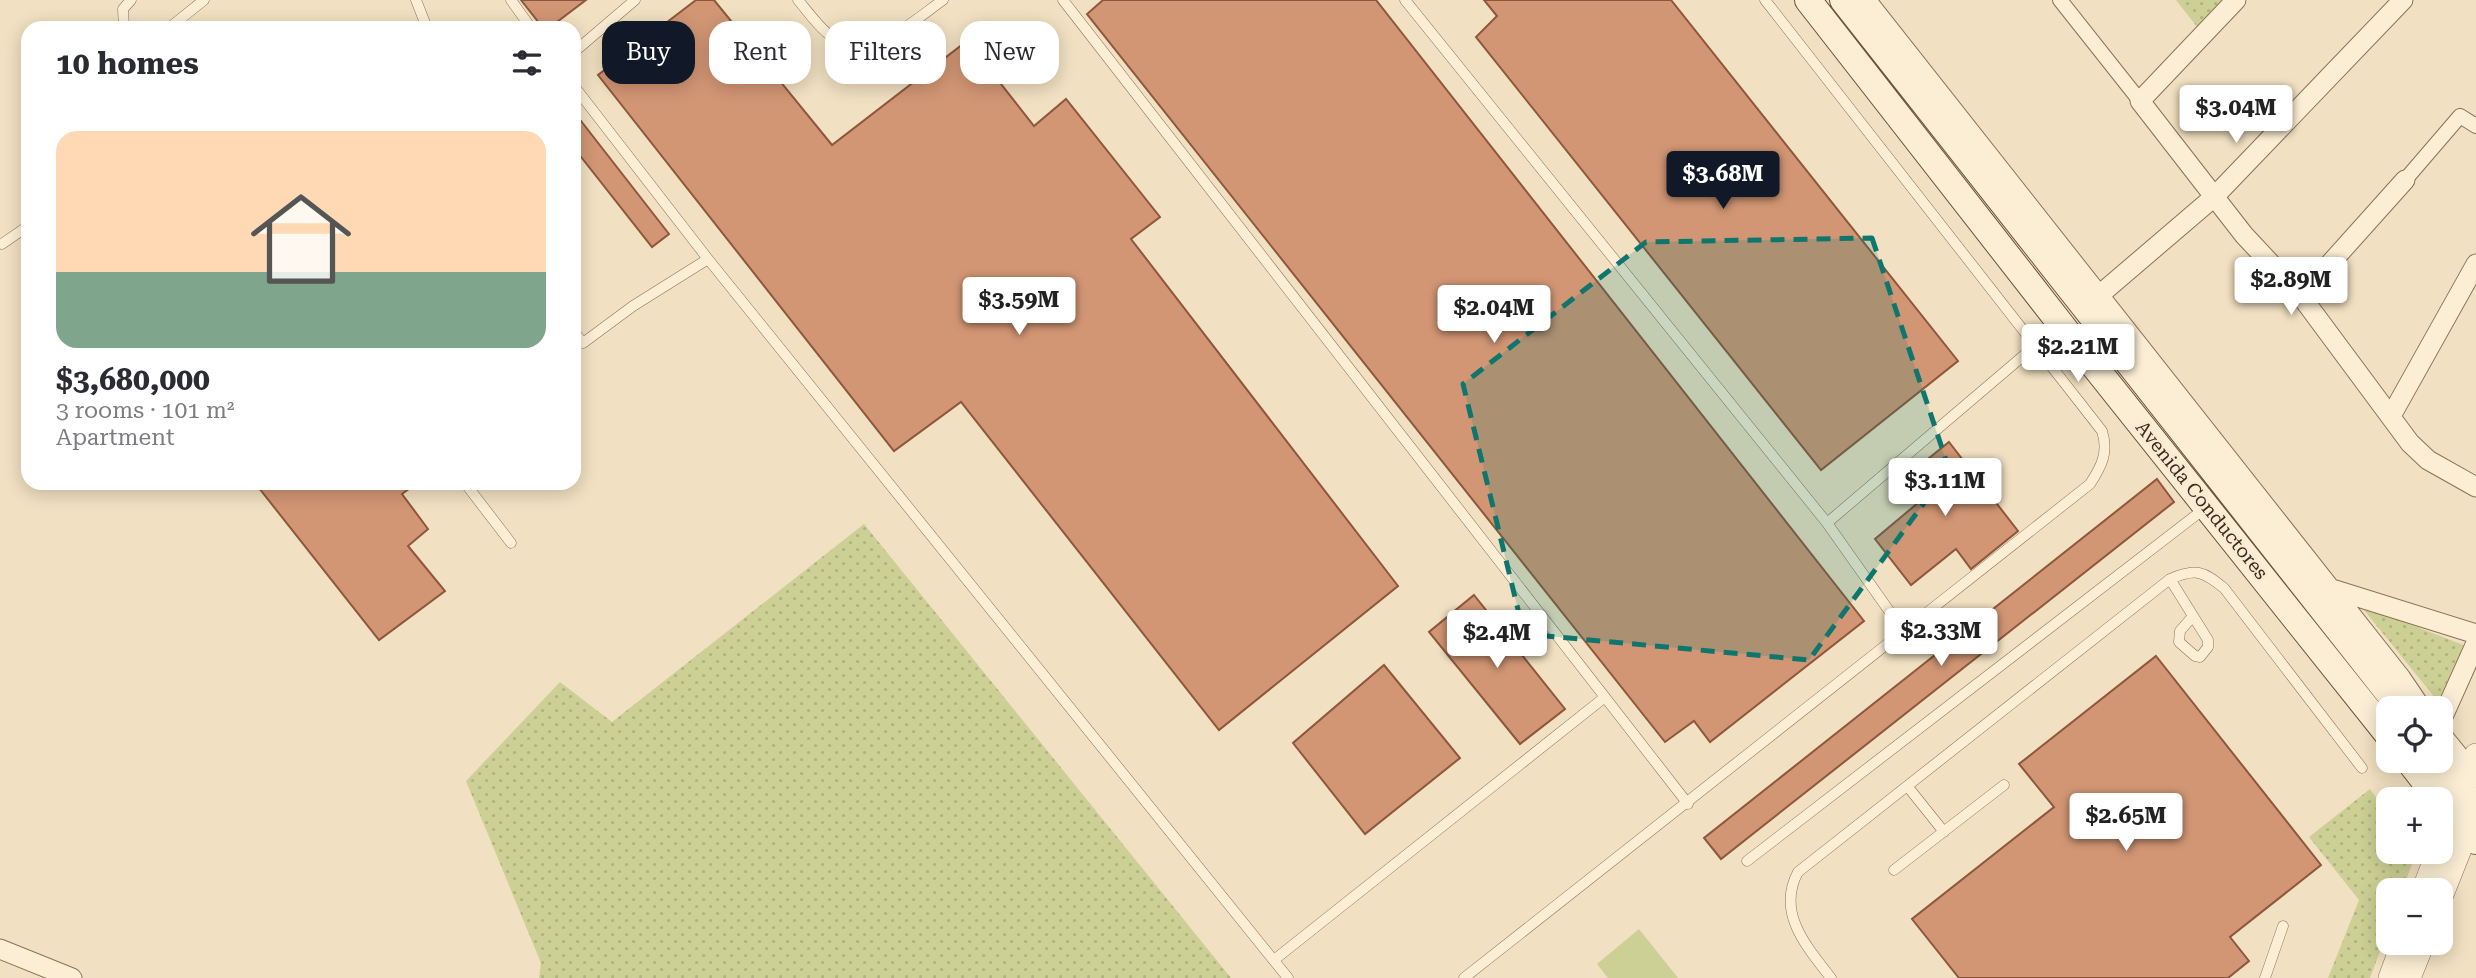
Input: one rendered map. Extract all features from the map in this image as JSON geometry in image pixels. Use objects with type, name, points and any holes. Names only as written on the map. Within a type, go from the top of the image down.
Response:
[{"type":"main road","name":"Avenida Conductores","points":[[1808,0],[2067,332],[2376,720]]},
{"type":"main road","name":"Avenida Conductores","points":[[1843,0],[2092,302],[2391,696]]},
{"type":"main road","points":[[2425,773],[2465,804]]},
{"type":"main road","points":[[2448,773],[2465,804]]},
{"type":"street","points":[[1866,0],[2046,226],[2092,302],[2329,588],[2413,696]]},
{"type":"street","points":[[2060,0],[2244,235],[2301,296],[2410,443],[2428,460],[2476,487]]},
{"type":"street","points":[[2140,101],[2236,0]]},
{"type":"street","points":[[2092,302],[2214,197],[2403,0]]},
{"type":"street","points":[[2301,296],[2460,116],[2476,126]]},
{"type":"street","points":[[2391,416],[2476,264]]},
{"type":"street","points":[[2329,588],[2476,634]]},
{"type":"street","points":[[2452,696],[2476,643]]},
{"type":"street","points":[[2446,878],[2465,804],[2453,769]]},
{"type":"street","points":[[2453,824],[2465,804]]},
{"type":"street","points":[[0,949],[72,978]]},
{"type":"street","points":[[2389,978],[2398,955]]},
{"type":"street","points":[[2409,978],[2418,955]]},
{"type":"lane","points":[[124,21],[123,9],[131,0]]},
{"type":"lane","points":[[178,21],[205,0]]},
{"type":"lane","points":[[416,0],[424,21]]},
{"type":"lane","points":[[511,0],[526,21]]},
{"type":"lane","points":[[581,46],[635,0]]},
{"type":"lane","points":[[797,0],[833,37],[842,43],[859,46],[888,38],[943,0]]},
{"type":"lane","points":[[1063,0],[1688,803]]},
{"type":"lane","points":[[1405,0],[1827,523],[1904,632]]},
{"type":"lane","points":[[1464,978],[2090,484],[2101,468],[2107,445],[2102,432],[1765,0]]},
{"type":"lane","points":[[581,95],[709,260],[1288,978]]},
{"type":"lane","points":[[2,244],[21,231]]},
{"type":"lane","points":[[581,341],[583,343],[633,306],[709,260]]},
{"type":"lane","points":[[1827,523],[2036,345]]},
{"type":"lane","points":[[470,490],[511,543]]},
{"type":"lane","points":[[1747,860],[2207,506]]},
{"type":"lane","points":[[1831,978],[1804,943],[1793,920],[1790,900],[1798,872],[2170,579],[2187,572],[2209,576],[2224,588],[2362,768]]},
{"type":"lane","points":[[2170,579],[2193,616]]},
{"type":"lane","points":[[1274,960],[1605,697]]},
{"type":"lane","points":[[1894,870],[2004,785]]},
{"type":"lane","points":[[1908,787],[1944,832]]},
{"type":"lane","points":[[2265,978],[2283,926]]},
{"type":"highlighted area","points":[[1872,238],[1949,469],[1809,660],[1524,634],[1463,384],[1646,242]]},
{"type":"green space","points":[[2176,0],[2229,0],[2201,32]]},
{"type":"green space","points":[[864,524],[1231,978],[539,978],[541,963],[466,781],[560,682],[612,722]]},
{"type":"green space","points":[[2360,605],[2466,646],[2449,696],[2434,696]]},
{"type":"green space","points":[[2370,789],[2376,798],[2376,864],[2412,864],[2407,878],[2376,878],[2376,955],[2379,955],[2370,978],[2328,978],[2359,900],[2309,837]]},
{"type":"green space","points":[[1639,929],[1678,978],[1608,978],[1597,964]]},
{"type":"building","points":[[521,0],[586,0],[558,21],[538,21]]},
{"type":"building","points":[[696,0],[714,0],[731,21],[709,21],[709,84],[782,84],[832,145],[911,84],[946,84],[946,57],[960,46],[960,84],[1001,84],[1034,126],[1066,99],[1160,217],[1131,239],[1398,586],[1219,730],[961,402],[894,451],[605,84],[695,84],[695,21],[669,21]]},
{"type":"building","points":[[1103,0],[1376,0],[1864,621],[1710,742],[1694,721],[1665,742],[1087,14]]},
{"type":"building","points":[[1484,0],[1671,0],[1958,361],[1821,470],[1476,37],[1497,16]]},
{"type":"building","points":[[581,121],[669,234],[652,247],[581,157]]},
{"type":"building","points":[[1949,442],[2018,531],[1971,569],[1956,549],[1911,585],[1875,539],[1919,502],[1902,480]]},
{"type":"building","points":[[2157,479],[2174,502],[1721,859],[1704,838]]},
{"type":"building","points":[[261,490],[407,490],[402,494],[428,529],[408,546],[445,591],[379,640]]},
{"type":"building","points":[[1474,595],[1565,709],[1520,744],[1429,632]]},
{"type":"building","points":[[2156,656],[2321,865],[2230,937],[2249,961],[2228,978],[1959,978],[1912,919],[2054,807],[2019,764]]},
{"type":"building","points":[[1384,665],[1460,758],[1365,834],[1293,743]]}]
